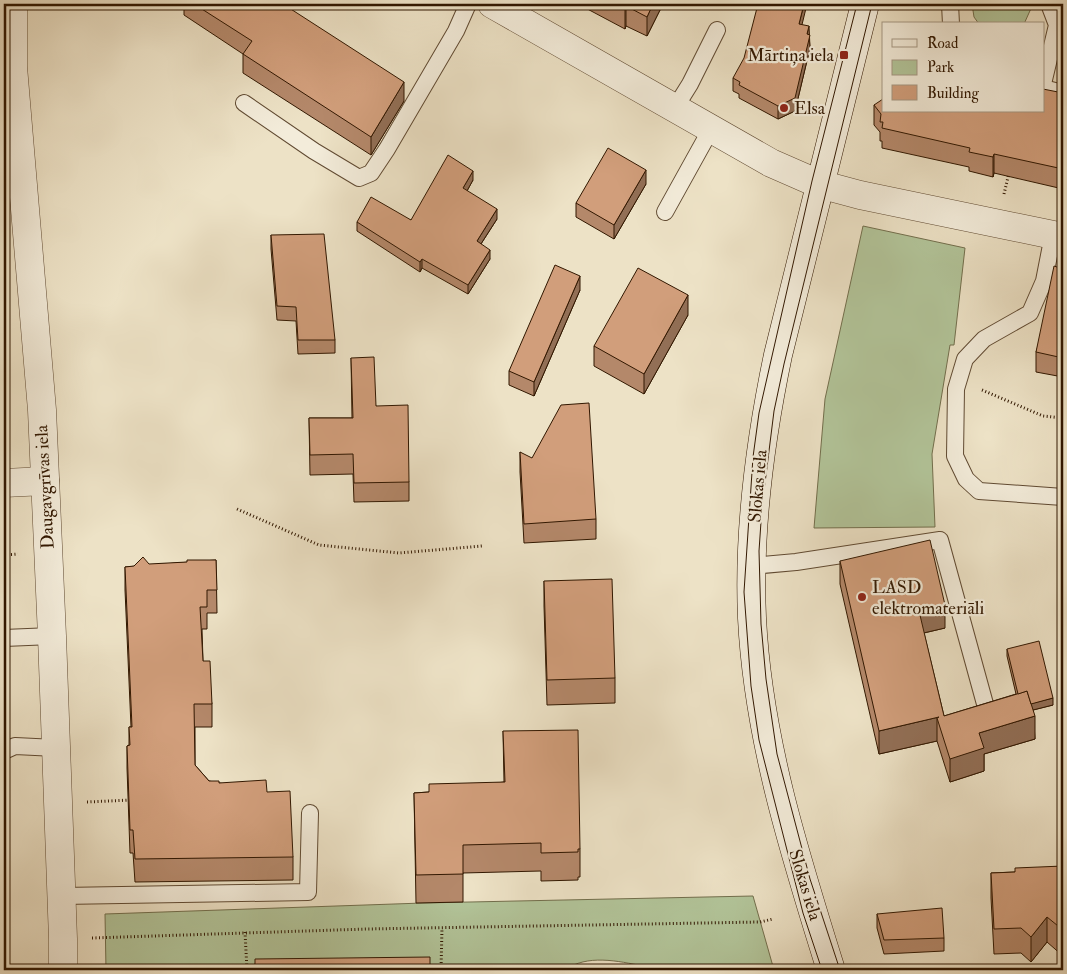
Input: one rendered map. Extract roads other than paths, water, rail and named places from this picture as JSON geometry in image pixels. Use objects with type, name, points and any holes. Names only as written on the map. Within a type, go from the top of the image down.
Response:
[{"type":"street","name":"Daugavgrīvas iela","points":[[13,4],[13,67],[42,410],[62,896],[62,970]]},
{"type":"street","points":[[492,4],[771,163],[819,184],[1058,236]]},
{"type":"street","name":"Slokas iela","points":[[831,970],[784,814],[767,739],[752,618],[752,566],[766,412],[819,184],[864,4]]},
{"type":"street","points":[[4,483],[45,481]]},
{"type":"lane","points":[[244,103],[359,178],[371,173],[387,150],[456,31],[468,4]]},
{"type":"lane","points":[[950,4],[951,22]]},
{"type":"lane","points":[[1044,80],[1057,25],[1049,4]]},
{"type":"lane","points":[[675,108],[690,84],[717,30]]},
{"type":"lane","points":[[1044,88],[1063,93]]},
{"type":"lane","points":[[665,212],[711,129]]},
{"type":"lane","points":[[1058,236],[1044,281],[1030,313],[984,339],[964,359],[956,390],[955,456],[966,479],[979,491],[1063,497]]},
{"type":"lane","points":[[752,566],[796,562],[940,540],[985,704]]},
{"type":"lane","points":[[4,638],[52,636]]},
{"type":"lane","points":[[4,751],[16,746],[56,748]]},
{"type":"lane","points":[[62,896],[308,892],[310,813]]},
{"type":"tram line","points":[[822,970],[803,913],[759,740],[751,686],[744,592],[753,457],[759,413],[812,181],[857,4]]},
{"type":"tram line","points":[[840,970],[810,879],[777,754],[766,679],[761,624],[759,551],[762,507],[774,411],[872,4]]},
{"type":"place","name":"Mārtiņa iela","points":[[844,55]]},
{"type":"place","name":"Elsa","points":[[784,108]]},
{"type":"place","name":"LASD elektromateriāli","points":[[862,597]]}]
